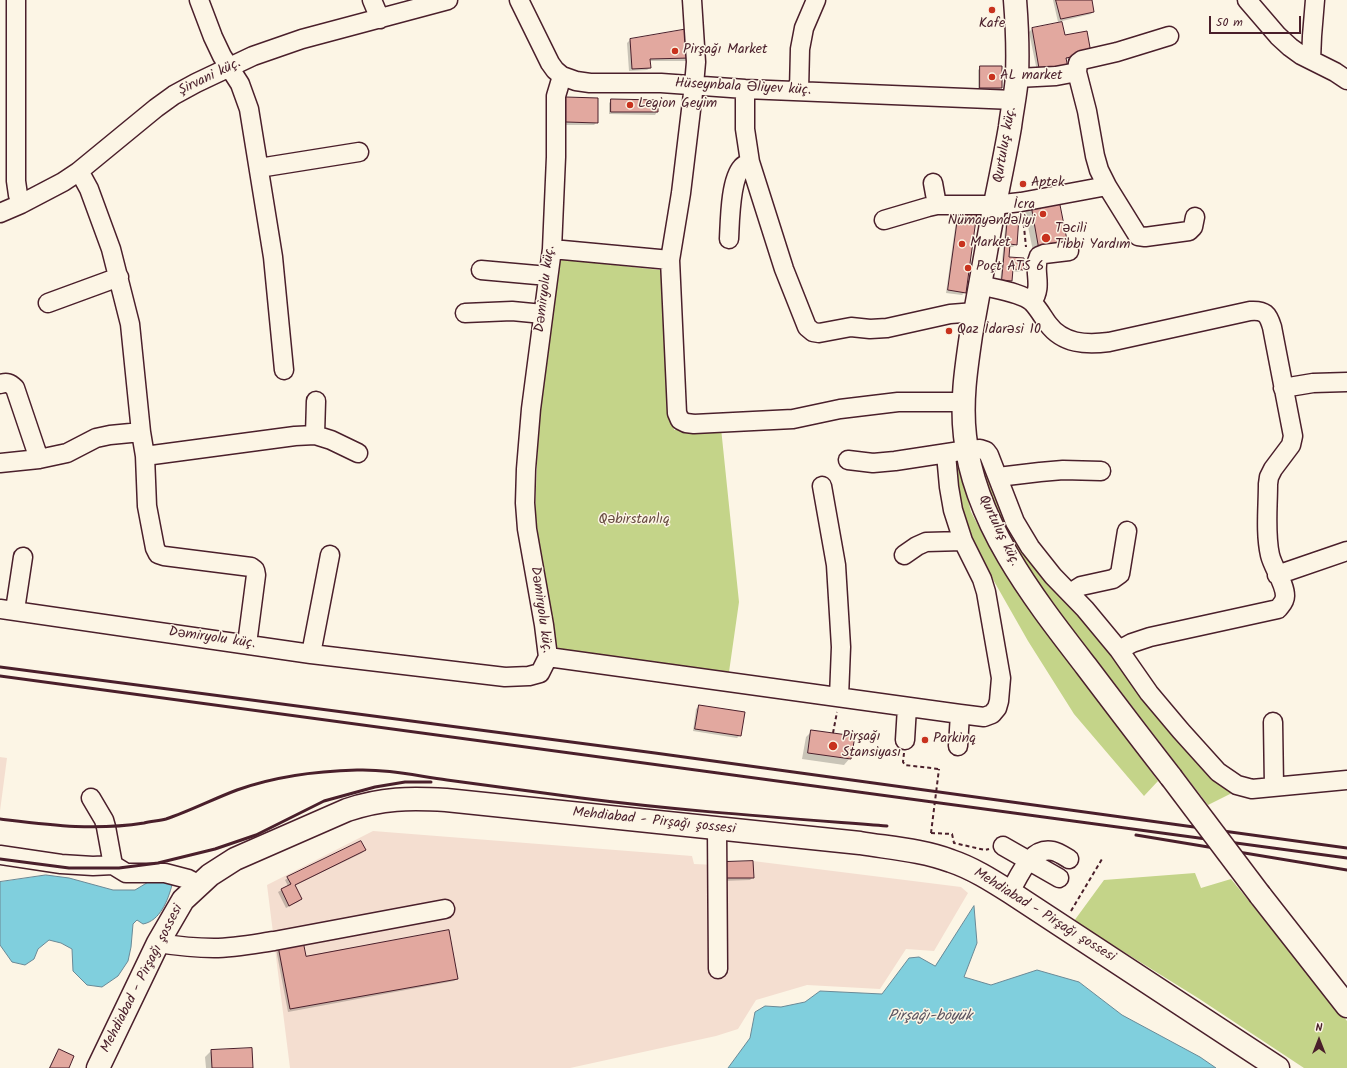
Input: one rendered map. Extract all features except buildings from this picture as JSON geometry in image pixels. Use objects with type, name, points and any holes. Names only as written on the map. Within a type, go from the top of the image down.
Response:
[{"type":"main road","name":"Qurtuluş küç.","points":[[1015,0],[1018,36],[1017,78],[1002,171],[994,205],[966,365],[963,402],[964,431],[956,452],[971,469],[981,501],[997,536],[1015,567],[1062,635],[1260,895],[1347,1006]]},
{"type":"main road","name":"Mehdiabad - Pirşağı şossesi","points":[[98,1068],[158,943],[183,900],[198,884],[235,859],[347,810],[386,800],[404,799],[446,800],[860,843],[910,850],[934,856],[967,867],[982,874],[1278,1068]]},
{"type":"street","points":[[16,0],[16,181],[21,204]]},
{"type":"street","points":[[199,0],[213,37],[222,56],[240,84],[249,109],[273,257],[284,370]]},
{"type":"street","points":[[372,0],[380,19]]},
{"type":"street","name":"Şirvani küç.","points":[[0,213],[21,204],[78,172],[162,104],[196,83],[253,56],[302,39],[448,0]]},
{"type":"street","points":[[519,0],[550,63],[562,76]]},
{"type":"street","points":[[692,0],[696,62],[681,193],[670,260],[677,413],[680,420],[686,423],[776,421],[840,409],[898,402],[963,402]]},
{"type":"street","points":[[799,91],[800,49],[804,28],[816,0]]},
{"type":"street","points":[[1247,0],[1278,36],[1290,47],[1300,55],[1335,72],[1347,80]]},
{"type":"street","points":[[1311,60],[1315,0]]},
{"type":"street","points":[[1169,36],[1117,52],[1082,60],[1078,63],[1077,72],[1087,111],[1099,170],[1107,186],[1138,236],[1144,237],[1189,231],[1193,227],[1195,216]]},
{"type":"street","points":[[1017,78],[1056,76],[1077,72]]},
{"type":"street","name":"Hüseynbala Əliyev küç.","points":[[562,76],[576,82],[590,83],[661,83],[745,89],[1014,100]]},
{"type":"street","name":"Dəmiryolu küç.","points":[[8,610],[311,654],[504,677],[529,676],[540,673],[548,657],[544,625],[527,529],[525,503],[526,469],[531,409],[552,249],[556,157],[556,96],[562,76]]},
{"type":"street","points":[[745,89],[746,129],[750,162],[784,269],[807,328],[813,332],[819,333],[851,328],[887,328],[950,314],[975,312]]},
{"type":"street","points":[[259,168],[359,152]]},
{"type":"street","points":[[729,239],[733,189],[736,177],[742,166],[750,162]]},
{"type":"street","points":[[78,172],[89,189],[111,249],[130,324],[141,432],[145,456],[147,506],[154,548],[158,554],[164,556],[251,567],[255,570],[256,575],[247,644]]},
{"type":"street","points":[[933,183],[937,205]]},
{"type":"street","points":[[884,220],[928,206],[994,205],[1021,202],[1107,186]]},
{"type":"street","points":[[552,249],[670,260]]},
{"type":"street","points":[[1032,302],[1038,287],[1037,261],[1039,256],[1069,251]]},
{"type":"street","points":[[481,270],[548,276]]},
{"type":"street","points":[[48,303],[119,277]]},
{"type":"street","points":[[980,285],[1022,296],[1032,302],[1049,326],[1058,334],[1067,340],[1080,344],[1109,342],[1250,311],[1259,310],[1265,313],[1269,318],[1293,436],[1291,445],[1273,469],[1269,477],[1268,484],[1270,556],[1285,596],[1284,602],[1278,609],[1150,637],[1132,643],[1119,650]]},
{"type":"street","points":[[465,313],[512,311],[543,314]]},
{"type":"street","points":[[1283,388],[1313,383],[1347,382]]},
{"type":"street","points":[[0,384],[10,384],[15,388],[39,459]]},
{"type":"street","points":[[315,435],[316,401]]},
{"type":"street","points":[[0,464],[39,459],[67,453],[96,438],[141,432]]},
{"type":"street","points":[[145,456],[288,437],[315,435],[331,440],[358,453]]},
{"type":"street","points":[[848,460],[895,462],[980,449],[986,451],[998,477],[1015,522],[1030,547],[1053,576],[1119,650],[1149,693],[1218,772],[1237,785],[1252,789],[1347,780]]},
{"type":"street","points":[[548,657],[960,714],[984,717],[992,714],[997,708],[999,701],[1001,678],[986,592],[982,579],[964,541],[953,510],[949,487],[956,452]]},
{"type":"street","points":[[998,477],[1063,470],[1101,471]]},
{"type":"street","points":[[822,486],[836,565],[841,647],[839,697]]},
{"type":"street","points":[[1070,594],[1081,586],[1113,579],[1120,574],[1127,531]]},
{"type":"street","points":[[904,555],[926,542],[964,541]]},
{"type":"street","points":[[1278,575],[1347,551]]},
{"type":"street","points":[[311,654],[330,555]]},
{"type":"street","points":[[8,610],[22,557]]},
{"type":"street","points":[[905,740],[907,707]]},
{"type":"street","points":[[958,746],[960,714]]},
{"type":"street","points":[[1273,722],[1274,786]]},
{"type":"street","points":[[91,798],[104,820],[113,865]]},
{"type":"street","points":[[717,829],[718,969]]},
{"type":"street","points":[[1003,846],[1059,878]]},
{"type":"street","points":[[1010,892],[1029,860],[1035,854],[1049,850],[1069,859]]},
{"type":"street","points":[[0,855],[61,864],[93,866],[113,865],[126,873],[165,873],[188,879],[198,884]]},
{"type":"street","points":[[158,943],[193,948],[216,948],[252,944],[281,940],[445,909]]},
{"type":"path","points":[[1021,202],[1027,253]]},
{"type":"path","points":[[833,733],[839,697]]},
{"type":"path","points":[[911,765],[939,769],[931,832],[952,834],[954,843],[985,850],[997,845],[1003,846]]},
{"type":"path","points":[[1062,926],[1102,859]]},
{"type":"shaded area","points":[[0,757],[7,758],[0,811]]},
{"type":"shaded area","points":[[373,831],[692,856],[694,864],[717,865],[724,862],[753,861],[961,887],[968,893],[934,951],[906,949],[880,989],[807,985],[756,1000],[738,1029],[716,1036],[570,1068],[290,1068],[267,885]]},
{"type":"green space","name":"Qəbirstanlıq","points":[[559,259],[660,270],[667,278],[674,430],[721,428],[739,602],[729,672],[554,649],[535,513],[540,389]]},
{"type":"green space","points":[[984,456],[1063,596],[1154,707],[1232,793],[1208,805],[1035,580],[1008,535],[994,505],[978,457]]},
{"type":"green space","points":[[958,460],[971,512],[996,559],[1016,591],[1158,781],[1144,796],[1074,714],[1028,641],[970,539],[961,512],[953,462]]},
{"type":"green space","points":[[1195,873],[1201,888],[1231,879],[1347,1021],[1347,1068],[1304,1068],[1198,998],[1074,921],[1104,880]]},
{"type":"water","points":[[46,875],[69,878],[113,890],[135,890],[150,881],[162,880],[172,885],[166,903],[154,919],[143,924],[137,920],[133,924],[128,961],[118,976],[102,987],[87,985],[73,971],[72,949],[61,943],[49,940],[38,949],[34,959],[25,965],[12,962],[0,945],[0,882]]},
{"type":"water","name":"Pirşağı-böyük","points":[[974,906],[977,943],[964,977],[991,985],[1037,970],[1079,982],[1122,1015],[1200,1057],[1216,1068],[728,1068],[750,1038],[755,1012],[765,1006],[781,1007],[805,1002],[820,991],[882,994],[909,958],[919,957],[935,966]]},
{"type":"railway","points":[[0,667],[655,753],[1347,848]]},
{"type":"railway","points":[[0,676],[1347,858]]},
{"type":"railway","points":[[0,819],[89,827],[107,827],[144,823],[166,819],[237,790],[267,781],[312,773],[368,770],[657,807],[887,826]]},
{"type":"railway","points":[[0,859],[69,868],[119,868],[158,863],[215,849],[256,835],[324,801],[375,787],[405,782],[431,782]]},
{"type":"railway","points":[[1136,835],[1347,870]]},
{"type":"place","name":"Kafe","points":[[992,10]]},
{"type":"place","name":"Pirşağı Market","points":[[675,51]]},
{"type":"place","name":"AL market","points":[[992,77]]},
{"type":"place","name":"Legion Geyim","points":[[630,105]]},
{"type":"place","name":"Aptek","points":[[1023,184]]},
{"type":"place","name":"İcra Nümayəndəliyi","points":[[1043,214]]},
{"type":"place","name":"Təcili Tibbi Yardım","points":[[1046,238]]},
{"type":"place","name":"Market","points":[[962,244]]},
{"type":"place","name":"Poçt ATS 6","points":[[968,268]]},
{"type":"place","name":"Qaz İdarəsi 10","points":[[949,331]]},
{"type":"place","name":"Parkinq","points":[[925,740]]},
{"type":"place","name":"Pirşağı Stansiyası","points":[[833,746]]}]
